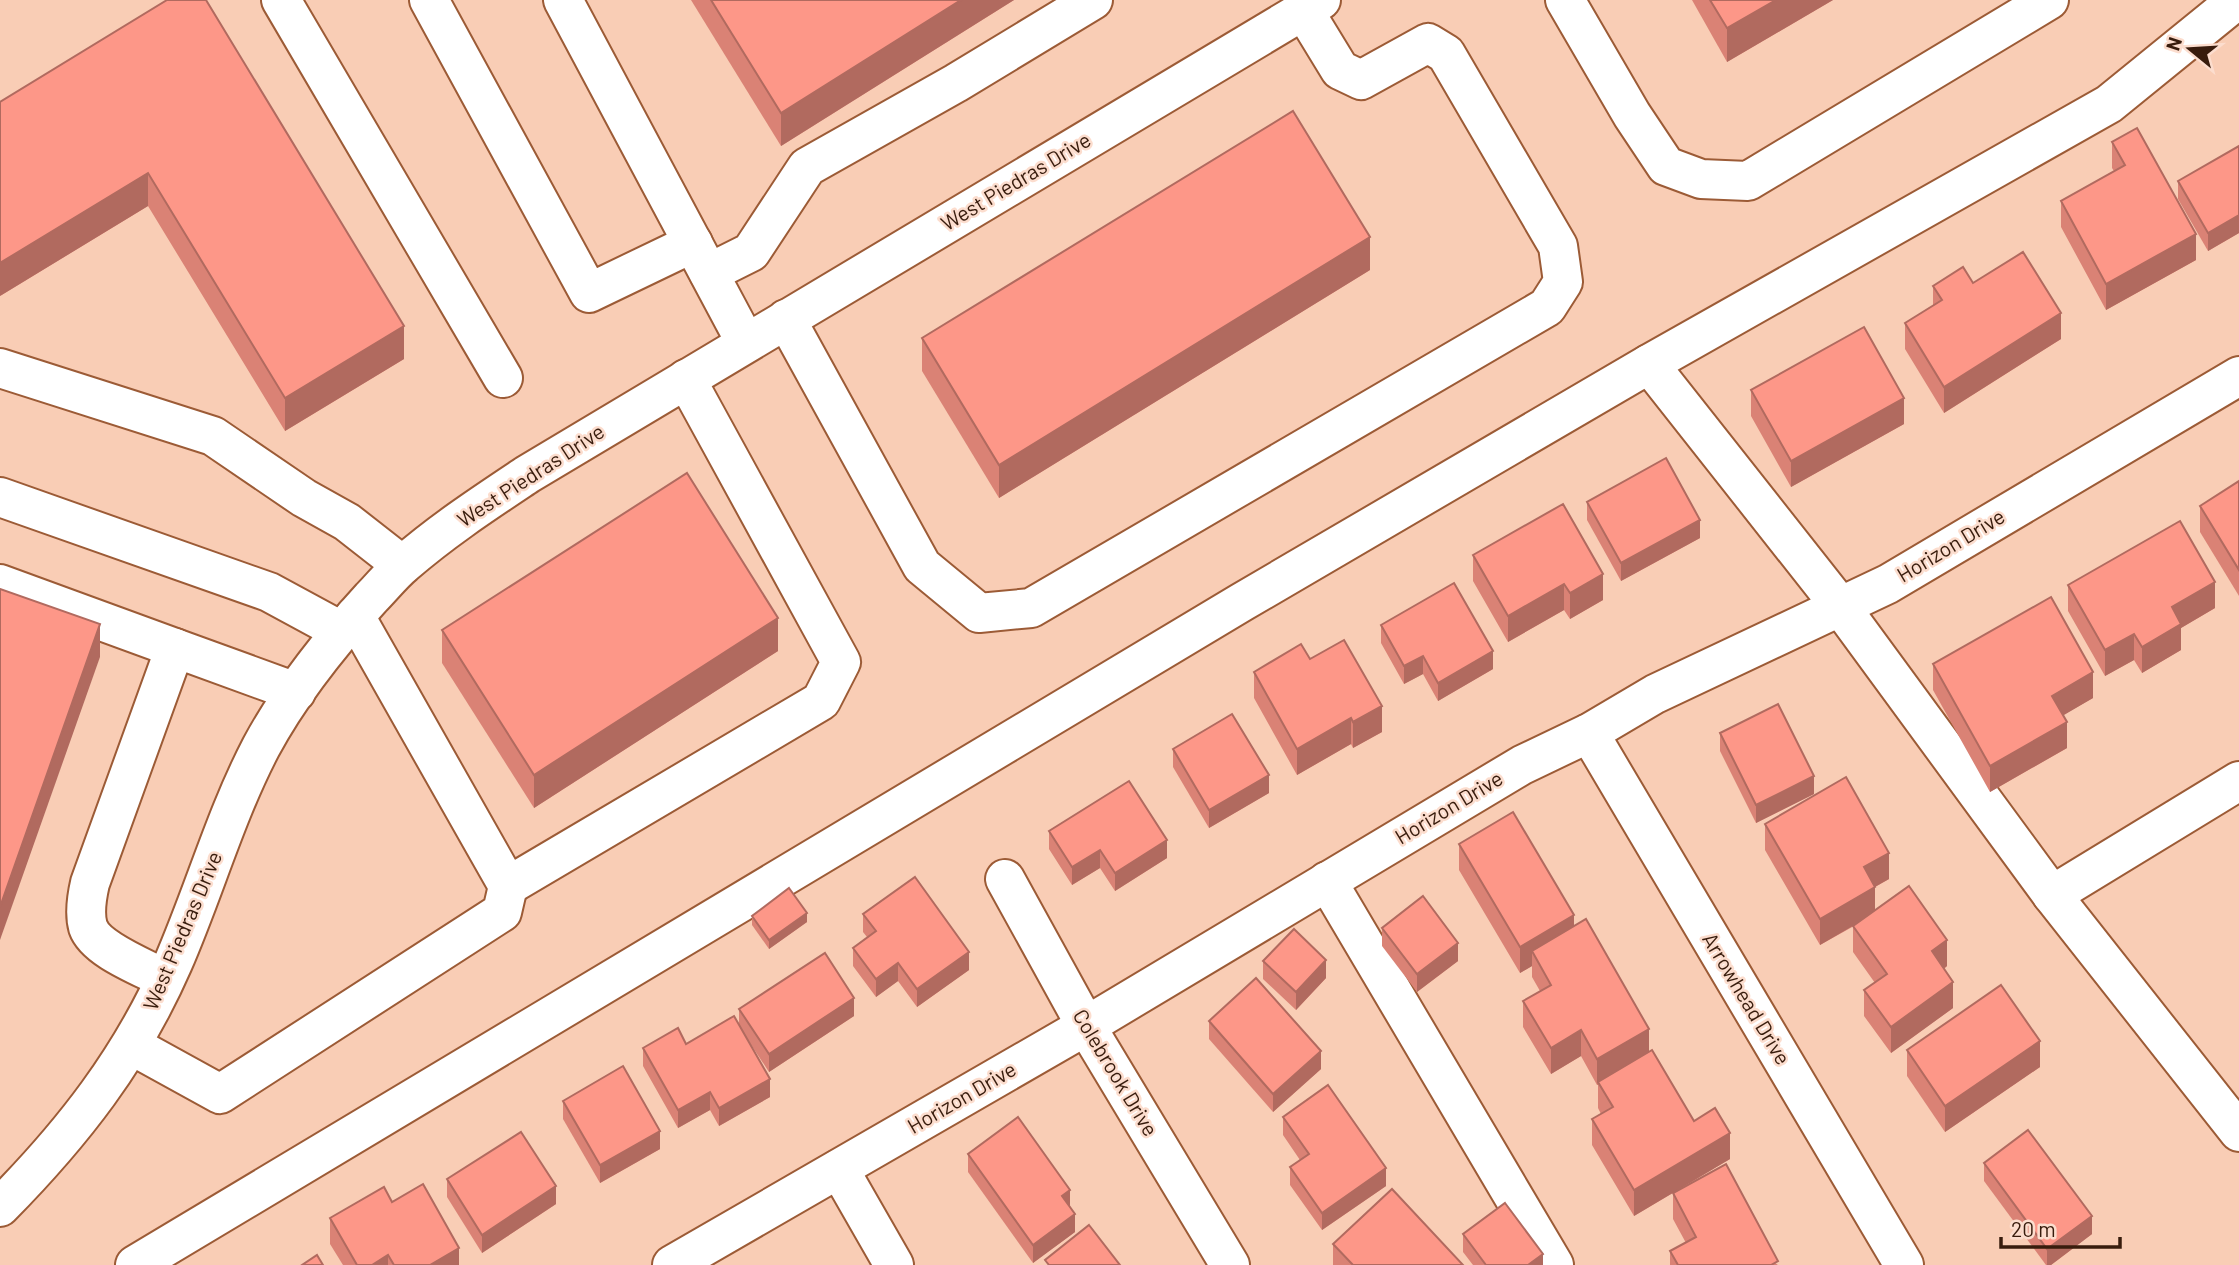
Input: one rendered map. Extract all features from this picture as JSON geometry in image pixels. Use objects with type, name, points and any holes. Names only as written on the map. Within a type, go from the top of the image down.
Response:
[{"type":"street","points":[[281,0],[503,378]]},
{"type":"street","points":[[429,0],[589,293],[701,258],[751,252],[807,167],[956,83],[1093,0]]},
{"type":"street","points":[[564,0],[746,343]]},
{"type":"street","points":[[1565,0],[1665,166],[1701,179],[1748,181],[2049,0]]},
{"type":"street","points":[[135,1265],[1230,610],[1649,364],[2109,104],[2237,0]]},
{"type":"street","points":[[786,319],[922,566],[979,613],[1031,608],[1547,307],[1563,282],[1558,246],[1446,54],[1428,43],[1361,79],[1340,70],[1313,5]]},
{"type":"street","name":"West Piedras Drive","points":[[0,1207],[47,1160],[88,1109],[131,1045],[165,979],[241,790],[262,746],[296,692],[348,624],[402,565],[464,516],[528,474],[1313,5]]},
{"type":"street","points":[[1649,364],[1840,606],[2052,895],[2239,1132]]},
{"type":"street","points":[[0,368],[213,436],[304,498],[346,522],[402,565]]},
{"type":"street","name":"Horizon Drive","points":[[672,1265],[1086,1026],[1522,765],[1589,733],[1655,694],[1888,584],[2239,376]]},
{"type":"street","points":[[131,1045],[220,1094],[502,912],[509,886],[821,702],[841,662],[686,379]]},
{"type":"street","points":[[0,496],[269,592],[348,624],[509,886]]},
{"type":"street","points":[[0,584],[296,692]]},
{"type":"street","points":[[165,979],[101,945],[88,927],[86,901],[90,883],[175,648]]},
{"type":"street","name":"Arrowhead Drive","points":[[1589,733],[1904,1265]]},
{"type":"street","points":[[2052,895],[2239,781]]},
{"type":"street","name":"Colebrook Drive","points":[[1005,879],[1086,1026],[1230,1265]]},
{"type":"street","points":[[1327,881],[1554,1265]]},
{"type":"street","points":[[838,1169],[894,1265]]},
{"type":"building","points":[[167,0],[206,0],[404,326],[285,398],[148,173],[0,263],[0,102]]},
{"type":"building","points":[[711,0],[961,0],[781,113]]},
{"type":"building","points":[[1710,0],[1776,0],[1727,28]]},
{"type":"building","points":[[1293,111],[1370,237],[999,465],[922,338]]},
{"type":"building","points":[[2137,128],[2196,234],[2106,284],[2061,201],[2125,165],[2112,142]]},
{"type":"building","points":[[2239,146],[2239,215],[2208,233],[2178,181]]},
{"type":"building","points":[[2023,252],[2061,313],[1944,387],[1905,323],[1942,300],[1933,286],[1963,267],[1973,283]]},
{"type":"building","points":[[1864,327],[1904,398],[1791,461],[1751,390]]},
{"type":"building","points":[[1666,458],[1700,520],[1621,563],[1587,502]]},
{"type":"building","points":[[687,473],[778,618],[534,775],[442,630]]},
{"type":"building","points":[[2239,481],[2239,570],[2200,506]]},
{"type":"building","points":[[1563,504],[1603,574],[1570,593],[1564,584],[1508,616],[1473,555]]},
{"type":"building","points":[[2180,521],[2215,582],[2172,607],[2181,624],[2142,647],[2134,634],[2105,650],[2068,585]]},
{"type":"building","points":[[1454,583],[1493,651],[1438,683],[1423,656],[1404,666],[1381,625]]},
{"type":"building","points":[[0,589],[100,624],[0,907]]},
{"type":"building","points":[[2051,597],[2093,672],[2052,696],[2067,722],[1990,766],[1933,664]]},
{"type":"building","points":[[1344,640],[1382,706],[1353,722],[1351,718],[1297,749],[1254,672],[1301,644],[1310,659]]},
{"type":"building","points":[[1778,704],[1814,776],[1756,805],[1720,733]]},
{"type":"building","points":[[1232,714],[1269,775],[1209,810],[1173,749]]},
{"type":"building","points":[[1846,777],[1889,853],[1864,867],[1875,887],[1820,919],[1765,824]]},
{"type":"building","points":[[1129,781],[1167,840],[1115,873],[1100,850],[1072,867],[1049,831]]},
{"type":"building","points":[[1513,812],[1574,915],[1520,947],[1459,844]]},
{"type":"building","points":[[915,877],[969,952],[917,989],[898,963],[876,979],[853,948],[876,931],[863,914]]},
{"type":"building","points":[[1909,886],[1947,940],[1932,951],[1953,982],[1891,1027],[1864,990],[1887,974],[1853,926]]},
{"type":"building","points":[[789,888],[807,913],[769,940],[752,916]]},
{"type":"building","points":[[1423,896],[1458,943],[1417,974],[1382,928]]},
{"type":"building","points":[[1586,919],[1649,1029],[1597,1059],[1581,1030],[1551,1048],[1523,1001],[1551,985],[1532,951]]},
{"type":"building","points":[[1294,929],[1326,960],[1296,992],[1263,961]]},
{"type":"building","points":[[825,953],[854,998],[769,1054],[739,1009]]},
{"type":"building","points":[[1256,978],[1321,1051],[1273,1094],[1209,1021]]},
{"type":"building","points":[[2001,985],[2040,1041],[1945,1106],[1907,1050]]},
{"type":"building","points":[[734,1016],[770,1079],[719,1108],[710,1092],[678,1110],[643,1048],[678,1028],[686,1044]]},
{"type":"building","points":[[1652,1050],[1694,1121],[1715,1108],[1730,1133],[1634,1190],[1592,1119],[1613,1107],[1598,1082]]},
{"type":"building","points":[[623,1066],[660,1131],[600,1165],[563,1101]]},
{"type":"building","points":[[1328,1085],[1386,1168],[1322,1213],[1290,1167],[1309,1154],[1283,1117]]},
{"type":"building","points":[[1018,1117],[1070,1190],[1062,1196],[1075,1214],[1033,1245],[968,1154]]},
{"type":"building","points":[[2028,1130],[2092,1216],[2047,1249],[1984,1163]]},
{"type":"building","points":[[521,1132],[556,1186],[482,1235],[447,1179]]},
{"type":"building","points":[[1726,1164],[1778,1261],[1771,1265],[1678,1265],[1670,1251],[1696,1237],[1673,1193]]},
{"type":"building","points":[[423,1184],[459,1248],[430,1265],[394,1265],[388,1255],[372,1265],[357,1265],[330,1218],[384,1187],[392,1202]]},
{"type":"building","points":[[1392,1189],[1463,1265],[1353,1265],[1333,1244]]},
{"type":"building","points":[[1505,1203],[1543,1254],[1528,1265],[1486,1265],[1463,1234]]},
{"type":"building","points":[[1089,1225],[1120,1265],[1049,1265],[1045,1260]]},
{"type":"building","points":[[317,1255],[323,1265],[302,1265]]}]
